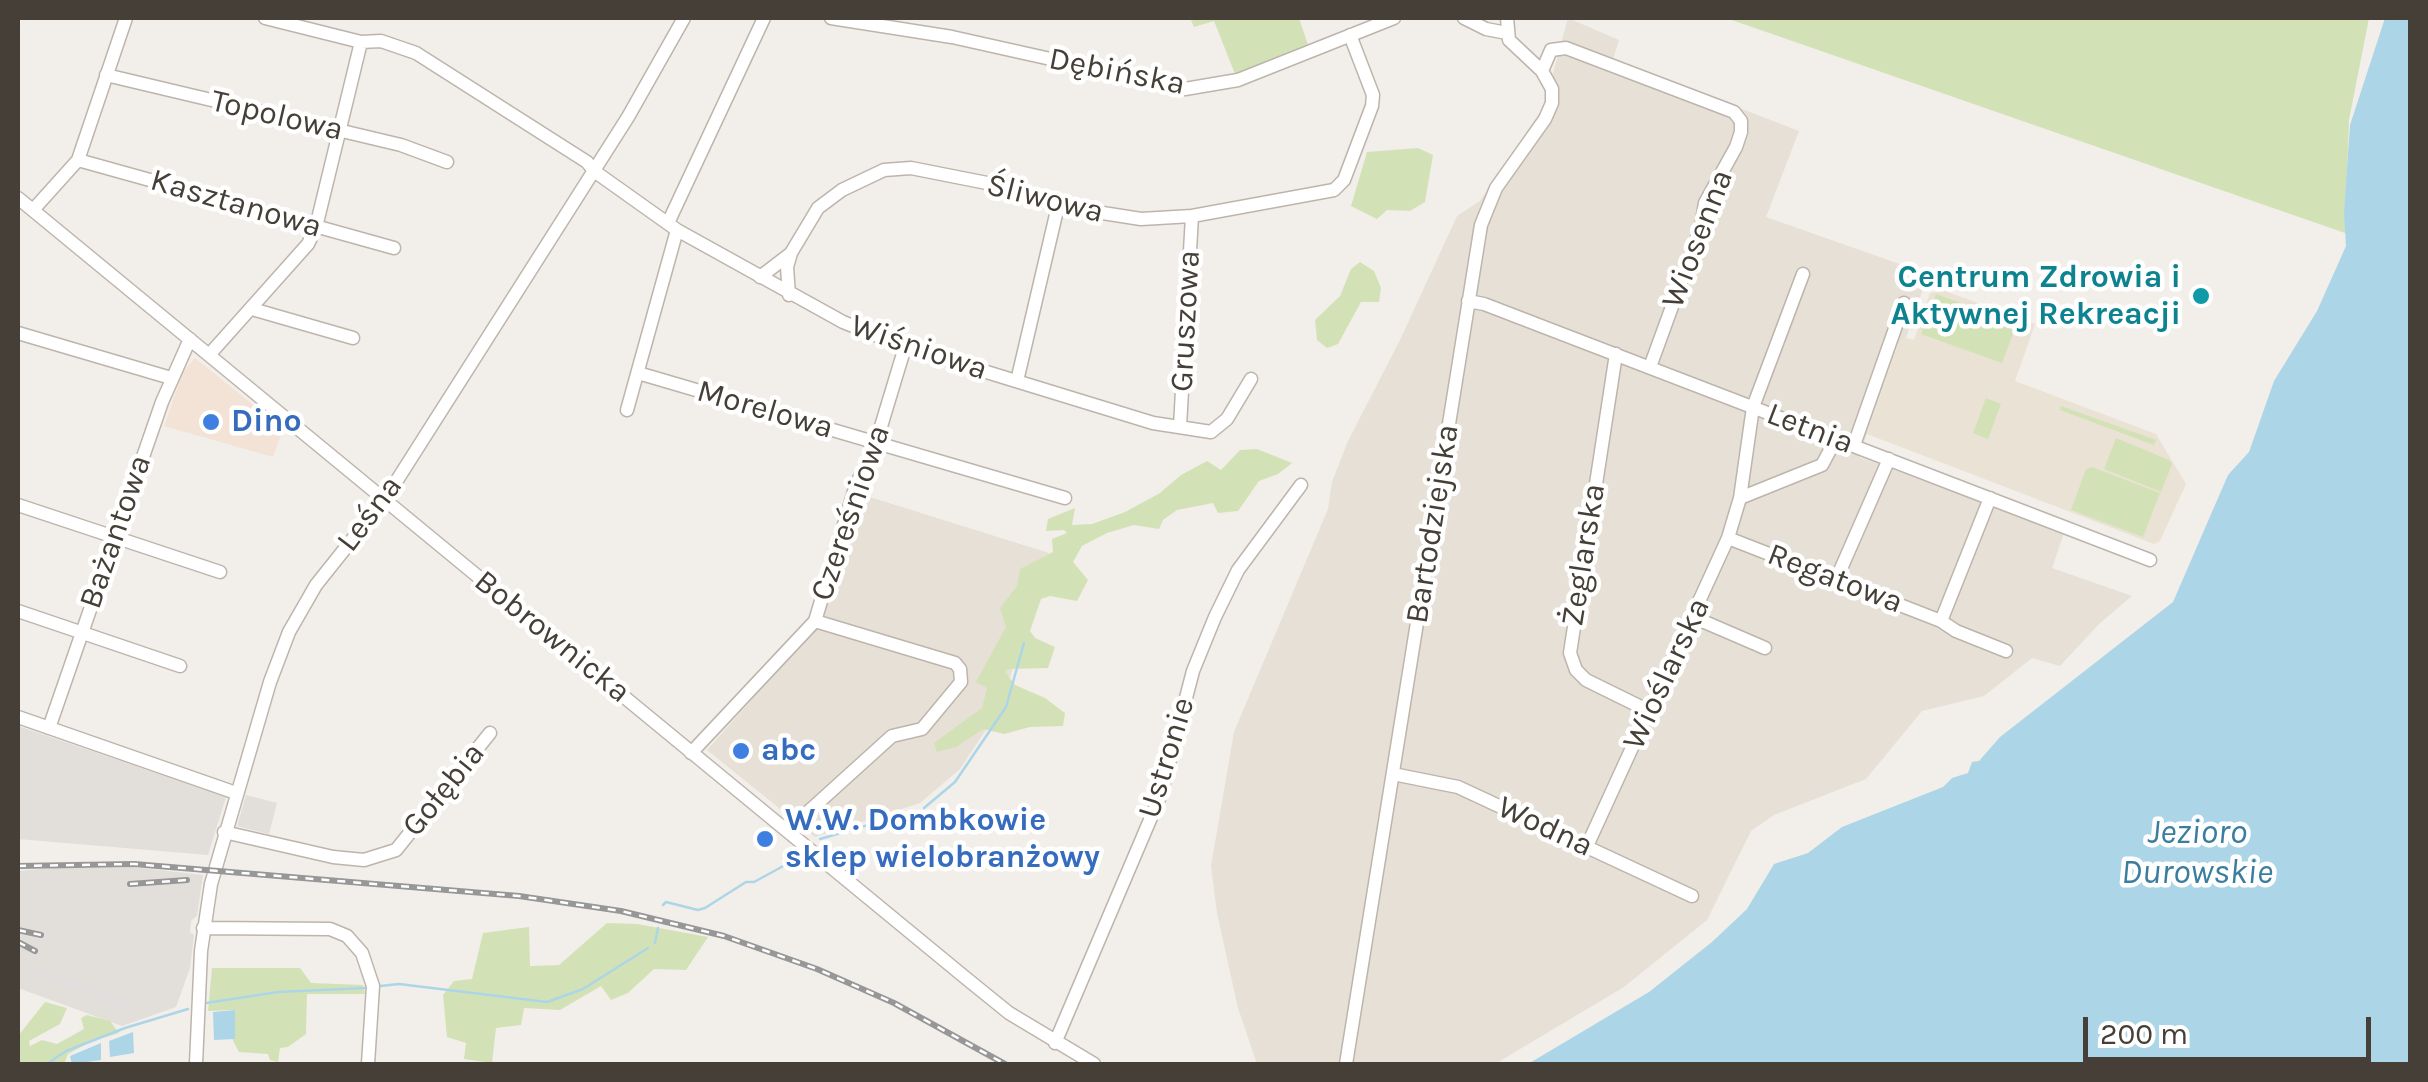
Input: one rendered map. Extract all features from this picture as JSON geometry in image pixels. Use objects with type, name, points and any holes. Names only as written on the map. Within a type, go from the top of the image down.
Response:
[{"type":"street","points":[[32,210],[78,160],[126,18]]},
{"type":"street","name":"Wiśniowa","points":[[265,18],[361,42],[380,41],[416,53],[587,162],[673,227],[790,295],[905,347],[1153,424],[1212,432],[1227,419],[1250,379]]},
{"type":"street","name":"Leśna","points":[[196,1064],[204,928],[224,832],[289,632],[316,584],[384,500],[594,171],[684,18]]},
{"type":"street","points":[[627,410],[673,227],[764,18]]},
{"type":"street","name":"Dębińska","points":[[831,18],[952,37],[1185,90],[1238,80],[1394,18]]},
{"type":"street","points":[[1464,18],[1486,30],[1507,33]]},
{"type":"street","points":[[1507,18],[1512,44],[1542,71]]},
{"type":"street","name":"Śliwowa","points":[[790,295],[787,267],[791,253],[818,208],[842,190],[884,170],[911,168],[997,185],[1058,206],[1141,219],[1192,216],[1334,190],[1344,180],[1372,106],[1372,95],[1350,36]]},
{"type":"street","points":[[209,355],[308,244],[316,226],[361,42]]},
{"type":"street","name":"Wiosenna","points":[[1542,71],[1551,50],[1566,48],[1734,112],[1741,122],[1742,132],[1706,203],[1701,227],[1650,367]]},
{"type":"street","name":"Bartodziejska","points":[[1346,1064],[1481,225],[1490,200],[1551,107],[1552,89],[1542,71]]},
{"type":"street","name":"Topolowa","points":[[106,75],[401,145],[447,162]]},
{"type":"street","name":"Kasztanowa","points":[[78,160],[394,248]]},
{"type":"street","name":"Bobrownicka","points":[[18,198],[998,1004],[1094,1064]]},
{"type":"street","points":[[1017,382],[1058,206]]},
{"type":"street","name":"Gruszowa","points":[[1180,426],[1192,216]]},
{"type":"street","name":"Śliwowa","points":[[760,277],[791,253]]},
{"type":"street","name":"Wioślarska","points":[[1587,846],[1728,538],[1740,498],[1752,407],[1803,274]]},
{"type":"street","name":"Letnia","points":[[1468,302],[1484,304],[2150,560]]},
{"type":"street","points":[[1854,445],[1904,303]]},
{"type":"street","points":[[252,309],[353,338]]},
{"type":"street","points":[[18,334],[171,378]]},
{"type":"street","name":"Bażantowa","points":[[49,728],[171,378],[190,339]]},
{"type":"street","name":"Czereśniowa","points":[[692,753],[815,622],[856,485],[876,443],[905,347]]},
{"type":"street","name":"Żeglarska","points":[[1616,354],[1570,652],[1576,670],[1586,680],[1649,711]]},
{"type":"street","name":"Morelowa","points":[[638,372],[1065,498]]},
{"type":"street","points":[[1740,498],[1822,465],[1836,438]]},
{"type":"street","points":[[1836,580],[1889,459]]},
{"type":"street","name":"Ustronie","points":[[1055,1043],[1161,794],[1193,670],[1215,617],[1238,570],[1301,485]]},
{"type":"street","name":"Regatowa","points":[[1941,621],[1990,498]]},
{"type":"street","points":[[18,505],[220,572]]},
{"type":"street","name":"Regatowa","points":[[1728,538],[1941,621],[2006,652]]},
{"type":"street","points":[[18,611],[180,666]]},
{"type":"street","points":[[1694,617],[1766,648]]},
{"type":"street","points":[[788,831],[892,736],[922,730],[962,682],[955,663],[815,622]]},
{"type":"street","points":[[18,717],[236,793]]},
{"type":"street","name":"Gołębia","points":[[224,832],[334,857],[364,860],[396,850],[490,733]]},
{"type":"street","name":"Wodna","points":[[1393,774],[1458,787],[1692,896]]},
{"type":"street","points":[[204,928],[330,929],[347,936],[362,954],[373,986],[368,1064]]},
{"type":"shaded area","points":[[1568,18],[1619,40],[1613,59],[1799,131],[1766,217],[1928,274],[1906,338],[1898,344],[1859,457],[2064,533],[2052,568],[2132,596],[2060,666],[2032,658],[1984,696],[1922,711],[1866,779],[1774,815],[1751,831],[1707,920],[1624,987],[1495,1064],[1257,1064],[1238,1008],[1211,866],[1234,732],[1328,509],[1332,482],[1348,441],[1457,216],[1480,201],[1544,106]]},
{"type":"shaded area","points":[[1945,291],[2035,324],[2015,381],[2156,434],[2186,484],[2160,541],[2154,544],[1867,434],[1898,344],[1906,338],[1914,340],[1930,293]]},
{"type":"shaded area","points":[[195,358],[283,429],[273,457],[164,426],[183,372]]},
{"type":"shaded area","points":[[857,493],[1049,553],[1001,707],[960,769],[920,803],[815,837],[707,750],[818,625]]},
{"type":"shaded area","points":[[18,726],[226,797],[208,855],[18,839]]},
{"type":"shaded area","points":[[246,795],[277,803],[269,834],[237,826]]},
{"type":"shaded area","points":[[142,868],[203,875],[197,916],[191,921],[190,932],[194,935],[190,968],[176,1007],[122,1026],[18,988],[18,871]]},
{"type":"shaded area","points":[[37,968],[134,1004],[132,1011],[34,975]]},
{"type":"green space","points":[[1190,18],[1299,18],[1308,45],[1235,74],[1214,21],[1194,27]]},
{"type":"green space","points":[[1726,18],[2369,18],[2349,120],[2345,233]]},
{"type":"green space","points":[[1418,148],[1433,155],[1425,202],[1410,211],[1387,210],[1377,219],[1351,206],[1367,152]]},
{"type":"green space","points":[[1360,262],[1374,271],[1381,288],[1379,302],[1361,302],[1338,344],[1327,348],[1317,340],[1315,320],[1340,296],[1351,269]]},
{"type":"green space","points":[[1936,294],[2017,323],[2002,363],[1921,334]]},
{"type":"green space","points":[[1986,398],[2001,404],[1988,439],[1973,433]]},
{"type":"green space","points":[[2061,406],[2156,440],[2154,445],[2060,410]]},
{"type":"green space","points":[[2116,438],[2169,460],[2172,464],[2161,492],[2104,469]]},
{"type":"green space","points":[[1257,449],[1292,463],[1259,481],[1238,511],[1218,513],[1213,503],[1177,510],[1163,520],[1159,529],[1134,525],[1107,533],[1082,546],[1073,562],[1088,580],[1077,601],[1050,596],[1041,599],[1030,631],[1035,638],[1055,647],[1048,668],[1005,672],[1015,685],[1045,698],[1065,713],[1063,726],[1030,727],[1004,734],[983,729],[956,747],[937,752],[934,743],[982,708],[987,688],[976,682],[1006,627],[1000,608],[1017,586],[1020,569],[1053,552],[1052,539],[1067,533],[1046,531],[1048,519],[1075,508],[1072,525],[1092,524],[1160,493],[1181,475],[1207,461],[1221,470],[1240,450]]},
{"type":"green space","points":[[2092,467],[2160,493],[2143,537],[2071,510],[2086,469]]},
{"type":"green space","points":[[607,923],[637,924],[708,937],[686,970],[654,969],[628,993],[611,1000],[601,986],[560,1010],[524,1008],[521,1025],[496,1028],[492,1063],[464,1059],[466,1043],[447,1037],[443,995],[454,981],[472,979],[483,933],[529,927],[530,966],[559,965]]},
{"type":"green space","points":[[212,968],[300,968],[311,983],[363,985],[365,994],[307,994],[306,1034],[280,1048],[278,1062],[270,1060],[268,1054],[239,1052],[233,1041],[233,1010],[208,1011]]},
{"type":"green space","points":[[45,1002],[67,1008],[60,1024],[29,1041],[30,1046],[42,1040],[57,1044],[84,1029],[81,1018],[87,1015],[110,1021],[119,1033],[68,1054],[64,1064],[18,1064],[18,1036]]},
{"type":"water","name":"Jezioro Durowskie","points":[[2385,18],[2410,18],[2410,1064],[1528,1064],[1649,992],[1712,942],[1747,909],[1774,864],[1808,853],[1842,827],[1943,787],[1952,778],[1968,773],[1972,762],[1979,761],[2000,737],[2173,602],[2228,475],[2249,452],[2274,381],[2317,311],[2346,246],[2344,213],[2350,125]]},
{"type":"water","points":[[235,1010],[235,1039],[214,1040],[213,1012]]},
{"type":"water","points":[[133,1032],[134,1053],[110,1057],[109,1041]]},
{"type":"water","points":[[101,1043],[101,1060],[72,1064],[70,1056]]},
{"type":"waterway","points":[[924,808],[955,782],[1006,707],[1024,643]]},
{"type":"waterway","points":[[820,839],[913,812]]},
{"type":"waterway","points":[[663,905],[666,902],[698,910],[705,908],[746,882],[754,882],[787,864]]},
{"type":"waterway","points":[[655,943],[658,928]]},
{"type":"waterway","points":[[380,986],[399,984],[547,1002],[583,989],[648,948]]},
{"type":"waterway","points":[[206,1003],[278,992],[366,988]]},
{"type":"waterway","points":[[47,1064],[66,1051],[188,1009]]},
{"type":"railway","points":[[18,866],[134,864],[519,896],[621,911],[724,936],[817,969],[894,1003],[1005,1064]]},
{"type":"railway","points":[[130,884],[187,880]]},
{"type":"railway","points":[[18,930],[41,935]]},
{"type":"railway","points":[[18,942],[35,951]]},
{"type":"place","name":"Centrum Zdrowia i Aktywnej Rekreacji","points":[[2201,296]]},
{"type":"place","name":"Dino","points":[[211,422]]},
{"type":"place","name":"abc","points":[[741,751]]},
{"type":"place","name":"W.W. Dombkowie sklep wielobranżowy","points":[[765,839]]}]
